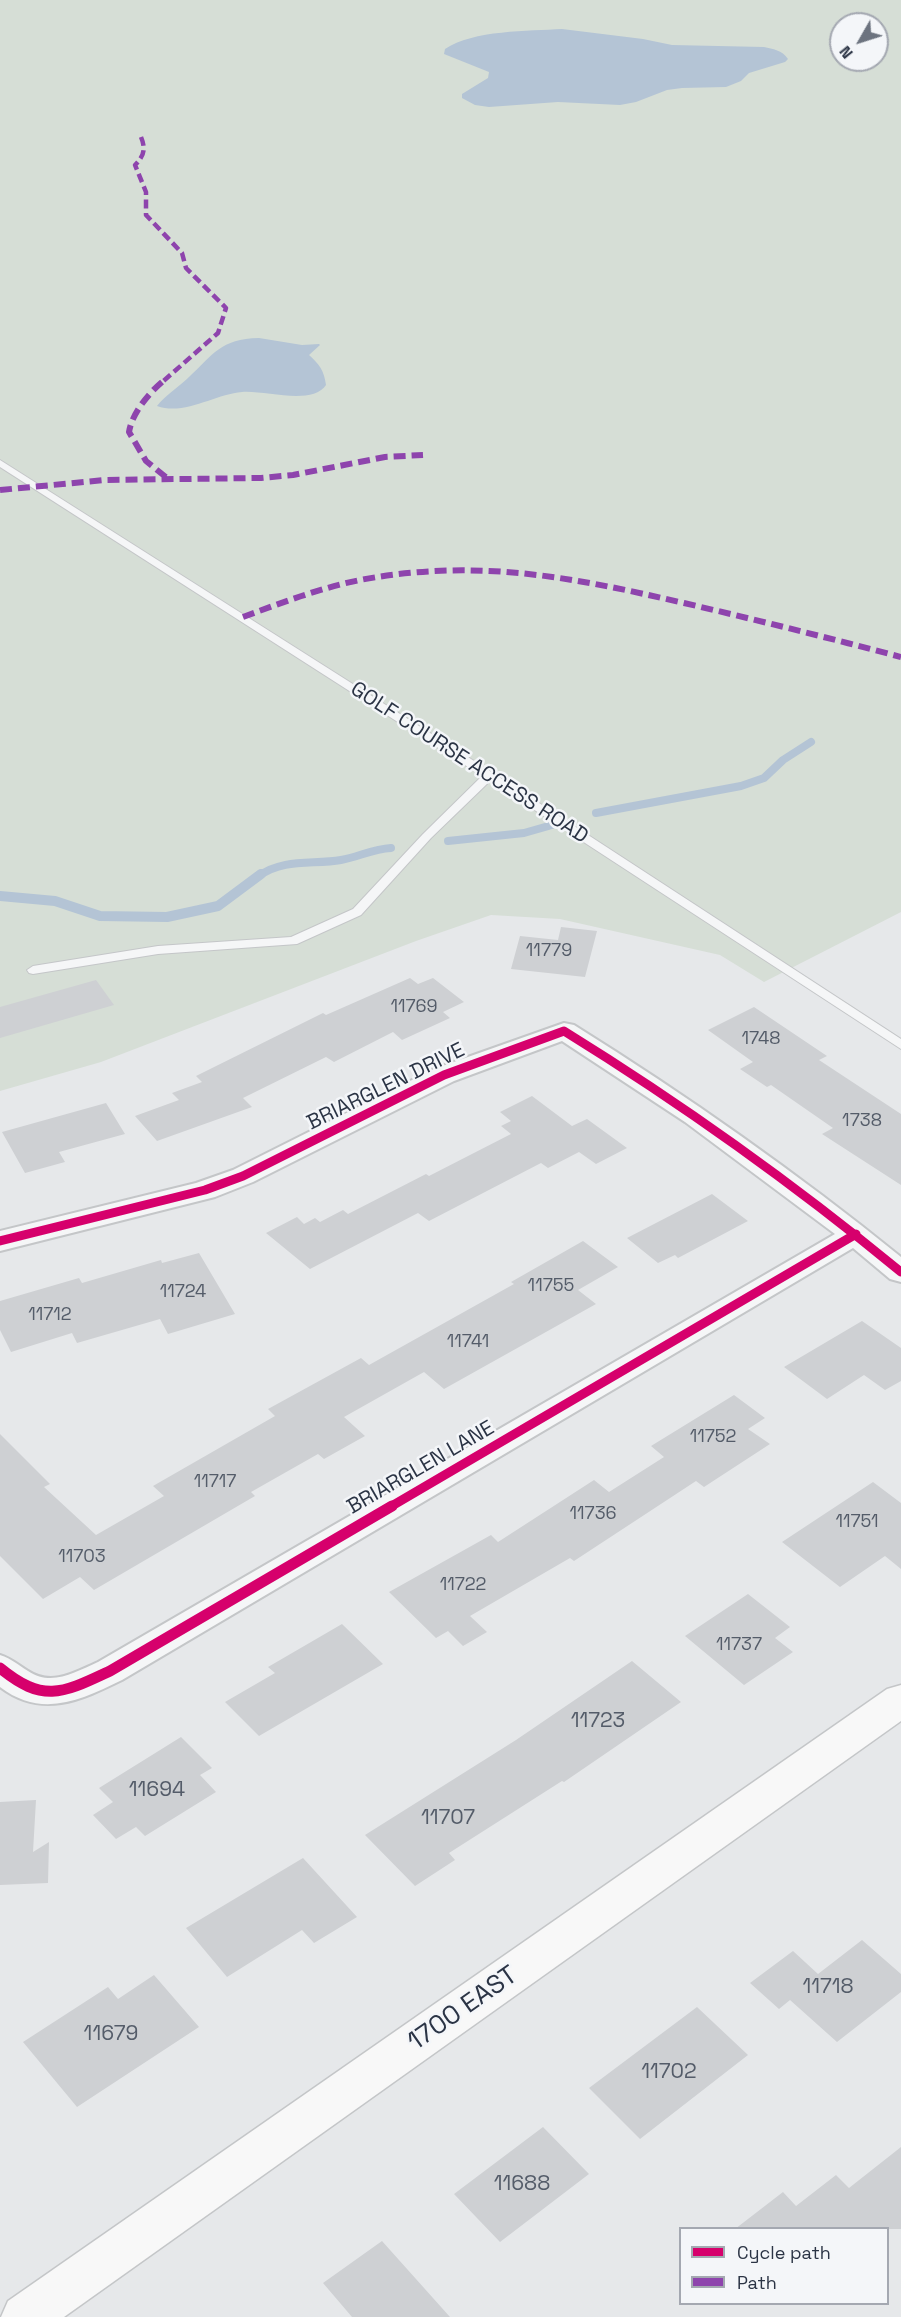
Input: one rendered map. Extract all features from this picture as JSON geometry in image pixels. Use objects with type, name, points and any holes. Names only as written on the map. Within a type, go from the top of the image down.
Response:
[{"type":"main road","name":"1700 EAST","points":[[25,2317],[901,1701]]},
{"type":"street","name":"BRIARGLEN DRIVE","points":[[0,1241],[205,1190],[243,1176],[285,1158],[444,1075],[564,1031],[627,1070],[814,1202],[901,1272]]},
{"type":"street","name":"BRIARGLEN LANE","points":[[0,1668],[10,1677],[39,1693],[70,1690],[110,1671],[856,1234]]},
{"type":"lane","name":"GOLF COURSE ACCESS ROAD","points":[[0,463],[489,775],[901,1045]]},
{"type":"lane","points":[[33,970],[158,950],[293,941],[357,912],[427,836],[489,775]]},
{"type":"shaded area","points":[[0,0],[901,0],[901,912],[764,982],[720,955],[560,919],[491,915],[416,941],[101,1062],[0,1091]]},
{"type":"water","points":[[562,29],[672,45],[764,47],[780,52],[788,59],[785,62],[749,73],[741,81],[726,87],[667,90],[636,102],[620,105],[558,102],[489,107],[475,105],[462,98],[462,94],[488,78],[489,72],[444,54],[445,49],[470,38],[486,35]]},
{"type":"water","points":[[259,338],[302,345],[319,344],[309,355],[316,361],[324,375],[326,385],[310,395],[287,396],[242,392],[178,408],[157,406],[219,349],[235,341]]},
{"type":"building","points":[[561,927],[597,931],[585,977],[511,969],[520,936],[558,940]]},
{"type":"building","points":[[410,978],[418,984],[433,978],[464,1002],[443,1012],[450,1018],[402,1040],[393,1032],[334,1062],[326,1057],[243,1098],[252,1107],[157,1141],[135,1116],[179,1100],[172,1093],[202,1082],[196,1076],[323,1013],[326,1015]]},
{"type":"building","points":[[96,980],[114,1005],[0,1038],[0,1007]]},
{"type":"building","points":[[754,1007],[827,1056],[819,1060],[901,1114],[901,1185],[822,1134],[833,1128],[771,1085],[767,1087],[740,1069],[753,1062],[708,1030]]},
{"type":"building","points":[[532,1096],[572,1126],[587,1119],[627,1148],[596,1164],[579,1152],[548,1168],[541,1163],[429,1221],[418,1213],[310,1269],[266,1233],[297,1217],[304,1224],[315,1218],[320,1222],[343,1210],[348,1214],[511,1134],[501,1126],[511,1121],[500,1112]]},
{"type":"building","points":[[106,1103],[125,1134],[59,1152],[65,1162],[25,1173],[2,1132]]},
{"type":"building","points":[[712,1194],[748,1221],[678,1258],[675,1255],[658,1263],[627,1238]]},
{"type":"building","points":[[583,1241],[618,1267],[578,1290],[596,1304],[444,1389],[424,1372],[344,1417],[365,1436],[324,1459],[318,1454],[251,1492],[255,1496],[94,1590],[80,1577],[43,1599],[0,1556],[0,1434],[50,1484],[44,1487],[96,1535],[164,1496],[153,1486],[275,1416],[268,1409],[361,1358],[369,1365],[514,1284],[511,1282]]},
{"type":"building","points":[[199,1253],[235,1314],[168,1334],[160,1319],[77,1343],[72,1333],[11,1352],[0,1330],[0,1301],[79,1278],[82,1283],[161,1260],[162,1263]]},
{"type":"building","points":[[862,1321],[901,1348],[901,1381],[885,1390],[864,1375],[827,1399],[784,1367]]},
{"type":"building","points":[[734,1395],[765,1418],[748,1429],[770,1444],[704,1487],[696,1481],[574,1561],[570,1558],[470,1616],[487,1632],[463,1646],[448,1631],[436,1638],[389,1592],[491,1535],[498,1542],[594,1480],[609,1492],[664,1457],[651,1446]]},
{"type":"building","points":[[873,1482],[901,1503],[901,1569],[885,1556],[840,1587],[782,1542]]},
{"type":"building","points":[[748,1594],[790,1627],[775,1638],[793,1652],[744,1685],[685,1636]]},
{"type":"building","points":[[342,1624],[383,1664],[259,1736],[225,1702],[275,1673],[268,1667]]},
{"type":"building","points":[[632,1661],[681,1702],[564,1782],[562,1781],[449,1853],[455,1860],[415,1886],[365,1835],[516,1740]]},
{"type":"building","points":[[181,1737],[212,1768],[200,1775],[216,1792],[145,1836],[136,1827],[116,1839],[93,1815],[113,1802],[99,1788]]},
{"type":"building","points":[[36,1800],[33,1852],[49,1842],[48,1883],[0,1885],[0,1802]]},
{"type":"building","points":[[303,1858],[357,1917],[314,1943],[302,1930],[227,1977],[186,1928]]},
{"type":"building","points":[[862,1940],[901,1974],[901,1992],[837,2042],[790,2000],[779,2009],[750,1983],[793,1951],[818,1974]]},
{"type":"building","points":[[154,1975],[199,2027],[77,2107],[23,2042],[108,1987],[118,1999]]},
{"type":"building","points":[[697,2007],[748,2055],[640,2139],[589,2088]]},
{"type":"building","points":[[543,2127],[589,2174],[500,2242],[454,2194]]},
{"type":"building","points":[[901,2147],[901,2229],[889,2229],[889,2227],[738,2227],[783,2192],[796,2206],[836,2175],[849,2188]]},
{"type":"building","points":[[382,2241],[450,2317],[352,2317],[323,2283]]},
{"type":"waterway","points":[[596,813],[741,786],[764,778],[783,760],[811,742]]},
{"type":"waterway","points":[[448,841],[524,833],[552,825]]},
{"type":"waterway","points":[[259,876],[269,870],[289,864],[341,860],[391,848]]},
{"type":"waterway","points":[[0,896],[55,901],[100,916],[167,917],[218,906],[261,874]]},
{"type":"marked path","points":[[141,137],[145,146],[142,158],[135,165],[146,192],[146,215],[182,253],[186,268],[226,308],[218,333],[146,396],[139,412],[131,421],[129,432],[134,443],[146,461],[167,478]]},
{"type":"marked path","points":[[0,490],[105,480],[261,478],[312,472],[385,457],[423,455]]},
{"type":"marked path","points":[[243,617],[316,592],[360,580],[442,571],[504,571],[543,574],[600,584],[901,657]]},
{"type":"cycle path","points":[[0,1241],[205,1190],[243,1176],[444,1075],[564,1031],[652,1087],[779,1176],[901,1272]]},
{"type":"cycle path","points":[[0,1668],[15,1680],[41,1692],[66,1690],[110,1671],[856,1234]]}]
